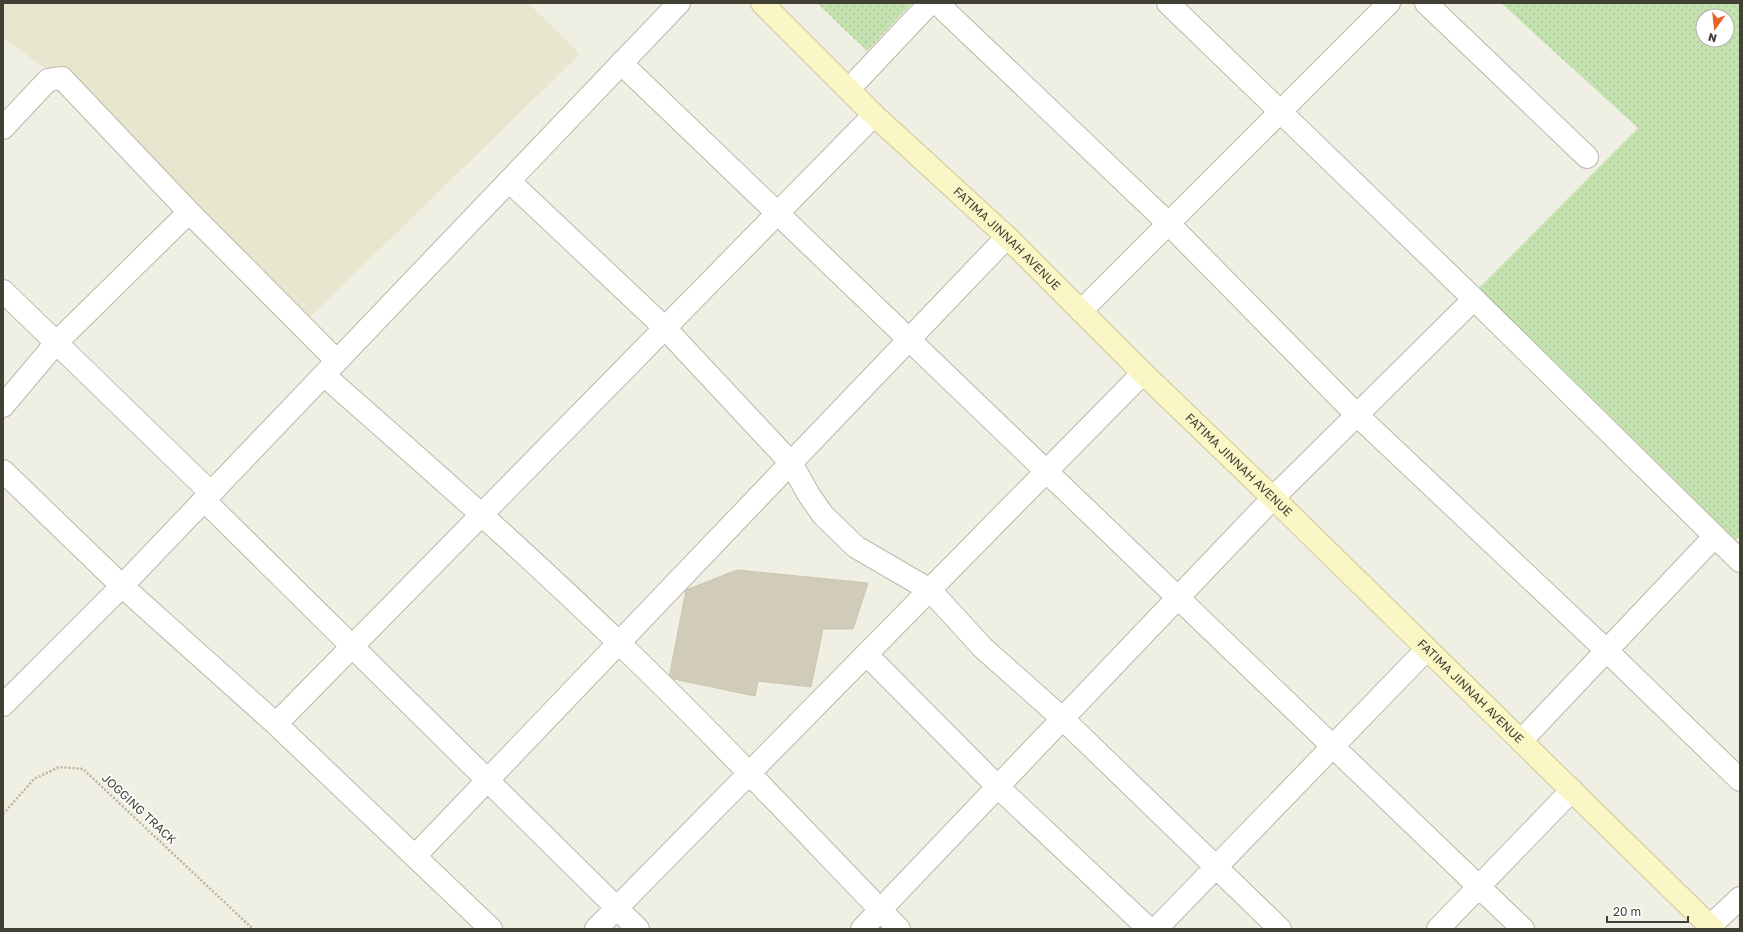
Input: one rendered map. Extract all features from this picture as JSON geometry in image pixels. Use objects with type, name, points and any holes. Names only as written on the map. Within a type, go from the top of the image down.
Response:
[{"type":"main road","name":"FATIMA JINNAH AVENUE","points":[[762,3],[874,115],[1007,237],[1143,373],[1572,790],[1710,928]]},
{"type":"street","points":[[3,705],[122,586],[208,497],[678,3]]},
{"type":"street","points":[[849,89],[930,3]]},
{"type":"street","points":[[937,3],[1169,224],[1357,415],[1607,651],[1740,780]]},
{"type":"street","points":[[1168,3],[1474,299],[1740,560]]},
{"type":"street","points":[[1081,311],[1389,3]]},
{"type":"street","points":[[1426,3],[1587,157]]},
{"type":"street","points":[[621,63],[1523,929]]},
{"type":"street","points":[[3,128],[48,80],[62,78],[189,212],[330,368],[619,643],[750,773],[899,929]]},
{"type":"street","points":[[276,724],[874,115]]},
{"type":"street","points":[[509,181],[665,328],[791,463],[809,495],[823,515],[856,547],[930,590],[983,648],[1063,718],[1217,866],[1280,929]]},
{"type":"street","points":[[3,406],[56,343],[189,212]]},
{"type":"street","points":[[415,856],[1007,237]]},
{"type":"street","points":[[3,291],[208,497],[352,647],[638,929]]},
{"type":"street","points":[[862,929],[1273,498],[1474,299]]},
{"type":"street","points":[[596,929],[1143,373]]},
{"type":"street","points":[[3,471],[122,586],[276,724],[491,929]]},
{"type":"street","points":[[1521,741],[1715,536]]},
{"type":"street","points":[[1156,929],[1427,649]]},
{"type":"street","points":[[866,654],[998,787],[1149,929]]},
{"type":"street","points":[[1438,929],[1572,790]]},
{"type":"street","points":[[1710,928],[1740,898]]},
{"type":"path","name":"JOGGING TRACK","points":[[3,814],[34,779],[59,767],[83,769],[253,929]]},
{"type":"shaded area","points":[[3,3],[528,3],[580,54],[303,324],[56,76],[3,38]]},
{"type":"green space","points":[[817,3],[912,3],[867,51]]},
{"type":"green space","points":[[1501,3],[1740,3],[1740,536],[1736,540],[1478,289],[1638,128]]},
{"type":"building","points":[[737,570],[868,583],[853,629],[823,629],[811,687],[758,681],[755,696],[669,678],[686,590]]}]
